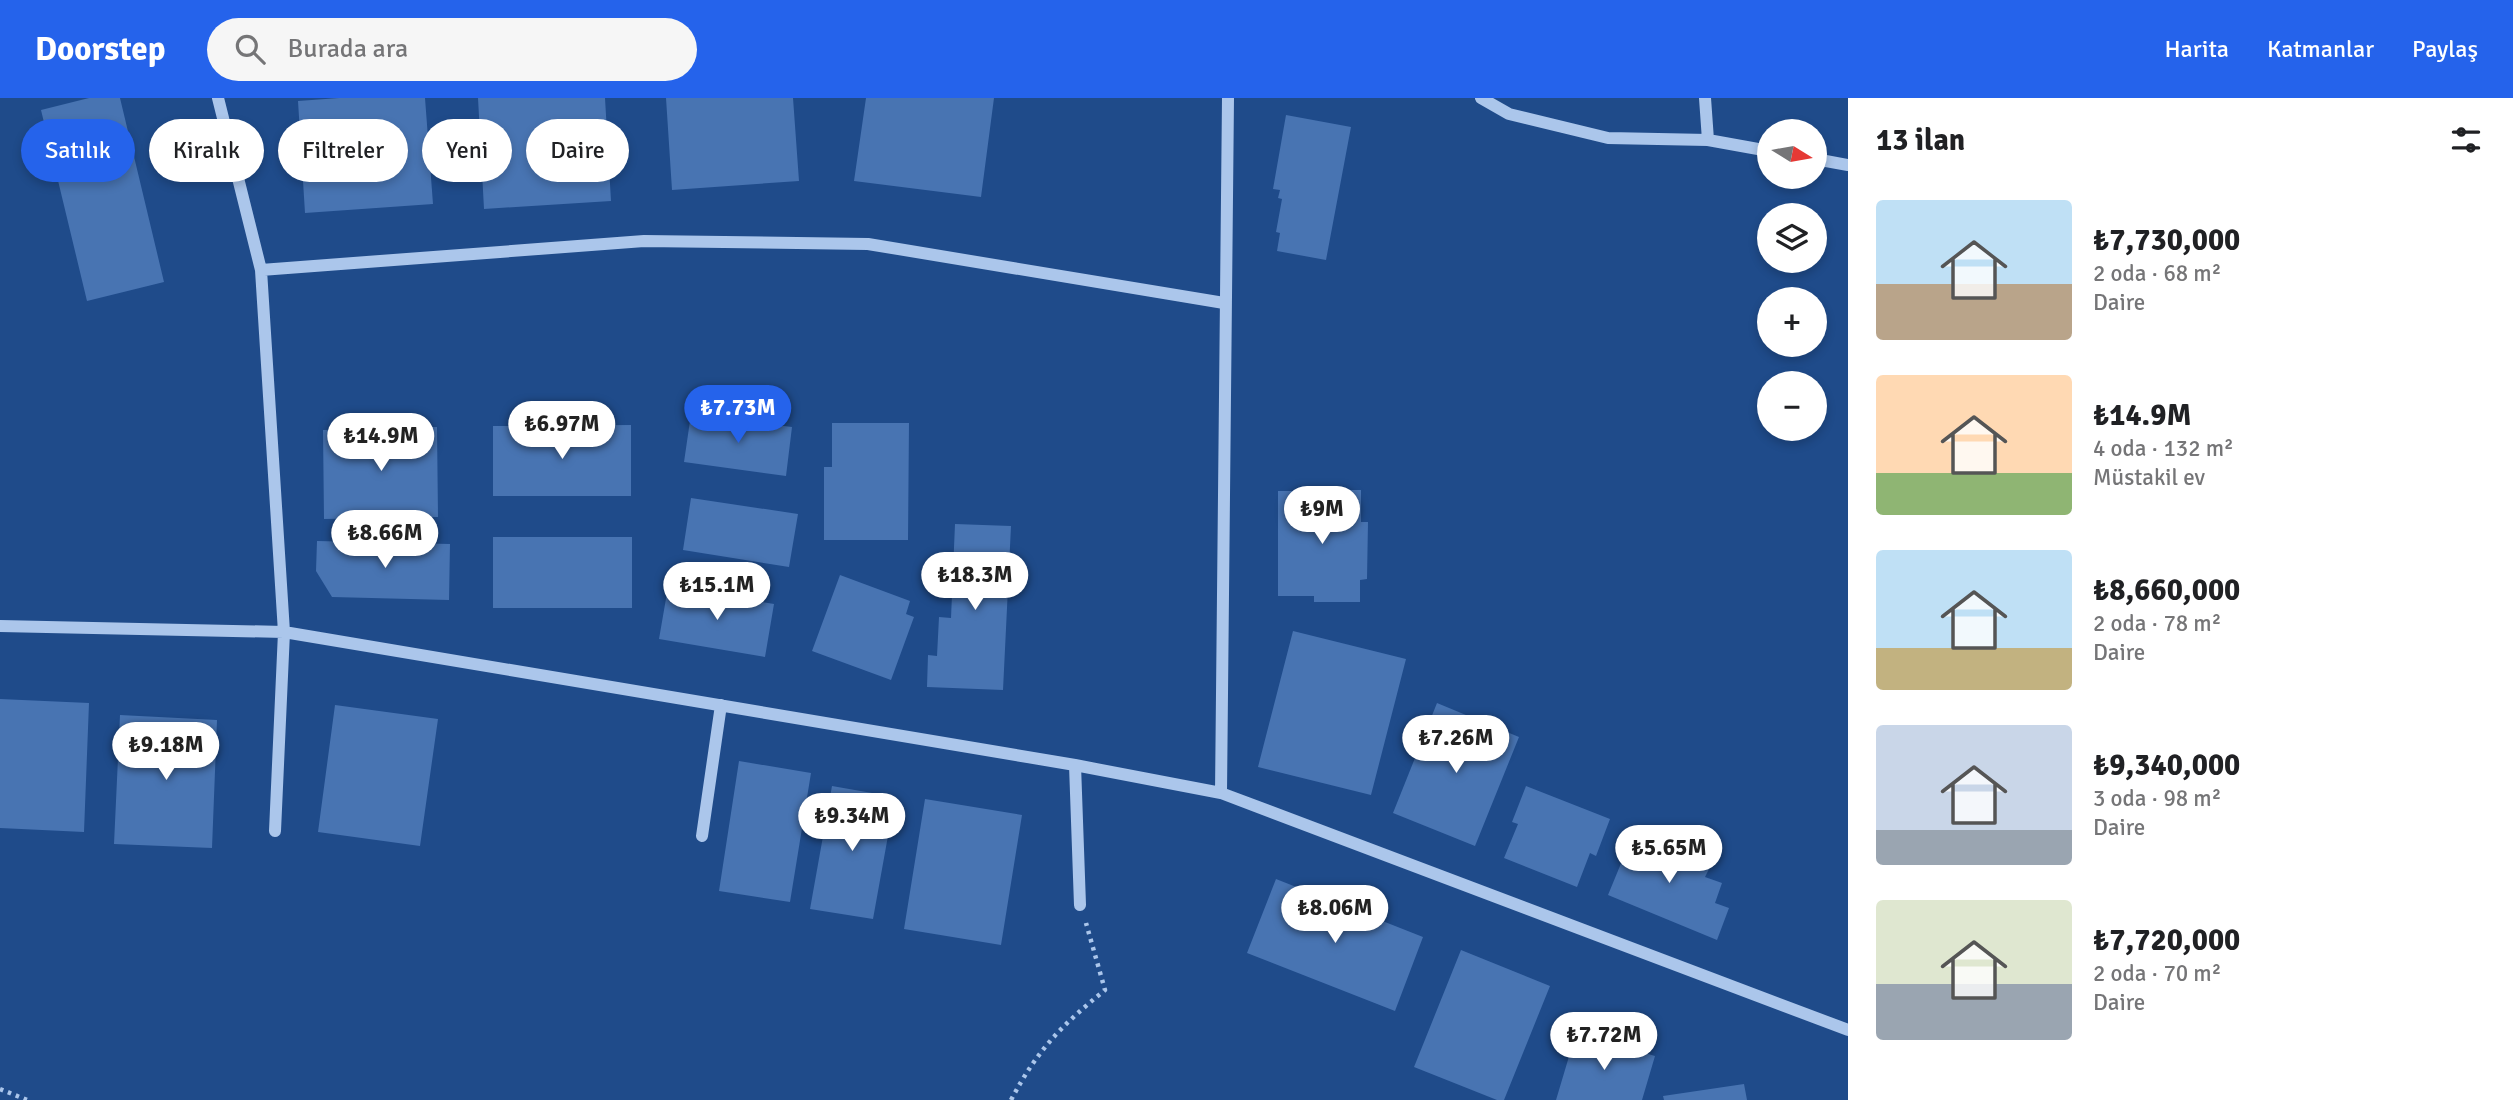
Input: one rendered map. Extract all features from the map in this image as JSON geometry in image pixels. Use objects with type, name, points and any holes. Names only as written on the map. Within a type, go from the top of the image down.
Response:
[{"type":"street","points":[[218,98],[261,270],[284,632],[275,831]]},
{"type":"street","points":[[1221,793],[1228,98]]},
{"type":"street","points":[[1481,98],[1509,114],[1608,138],[1708,140],[1757,149]]},
{"type":"street","points":[[1704,98],[1708,140]]},
{"type":"street","points":[[1827,162],[1848,166]]},
{"type":"street","points":[[261,270],[644,241],[869,244],[1224,303]]},
{"type":"street","points":[[0,626],[284,632],[1075,765],[1221,793],[1848,1030]]},
{"type":"street","points":[[702,836],[721,705]]},
{"type":"street","points":[[1075,765],[1080,905]]},
{"type":"path","points":[[1012,1100],[1040,1052],[1063,1025],[1105,990],[1080,905]]},
{"type":"path","points":[[0,1089],[27,1100]]},
{"type":"building","points":[[89,98],[120,98],[125,119],[43,119],[41,110]]},
{"type":"building","points":[[425,98],[427,119],[422,119],[422,182],[431,182],[433,204],[305,213],[303,182],[408,182],[408,119],[299,119],[298,101]]},
{"type":"building","points":[[478,98],[605,98],[606,119],[526,119],[526,182],[610,182],[611,201],[484,209],[483,182],[512,182],[512,119],[479,119]]},
{"type":"building","points":[[666,98],[793,98],[799,181],[672,190]]},
{"type":"building","points":[[866,98],[994,98],[981,197],[854,181]]},
{"type":"building","points":[[1286,115],[1351,127],[1326,260],[1277,251],[1280,233],[1276,232],[1282,199],[1278,198],[1280,190],[1273,189]]},
{"type":"building","points":[[135,161],[164,282],[87,301],[58,182],[135,182]]},
{"type":"building","points":[[691,414],[792,427],[786,476],[684,462]]},
{"type":"building","points":[[832,423],[909,423],[908,540],[824,540],[824,467],[832,467]]},
{"type":"building","points":[[631,425],[631,496],[493,496],[493,426]]},
{"type":"building","points":[[437,427],[438,517],[324,519],[323,430]]},
{"type":"building","points":[[1331,490],[1361,490],[1361,522],[1368,522],[1367,579],[1360,580],[1360,602],[1314,602],[1314,596],[1278,596],[1278,491],[1308,491],[1308,497],[1331,498]]},
{"type":"building","points":[[691,498],[798,514],[789,567],[683,550]]},
{"type":"building","points":[[955,524],[1011,526],[1003,690],[927,687],[928,655],[937,656],[939,617],[951,618]]},
{"type":"building","points":[[493,537],[632,537],[632,608],[493,608]]},
{"type":"building","points":[[317,541],[450,544],[449,600],[332,597],[316,571]]},
{"type":"building","points":[[840,575],[910,601],[906,614],[914,617],[891,680],[812,651]]},
{"type":"building","points":[[668,587],[774,604],[765,657],[659,639]]},
{"type":"building","points":[[1293,631],[1406,659],[1371,795],[1258,767]]},
{"type":"building","points":[[0,699],[89,703],[84,832],[0,828]]},
{"type":"building","points":[[1437,703],[1519,737],[1475,846],[1393,813]]},
{"type":"building","points":[[335,705],[438,719],[420,846],[318,832]]},
{"type":"building","points":[[120,715],[217,720],[212,848],[114,844]]},
{"type":"building","points":[[739,761],[811,773],[790,902],[719,891]]},
{"type":"building","points":[[832,786],[895,797],[873,919],[810,909]]},
{"type":"building","points":[[1526,786],[1610,819],[1596,856],[1590,853],[1577,887],[1504,858],[1518,824],[1512,822]]},
{"type":"building","points":[[925,799],[1022,815],[1001,945],[904,929]]},
{"type":"building","points":[[1636,827],[1678,845],[1675,855],[1709,869],[1705,877],[1722,883],[1715,903],[1729,908],[1717,940],[1608,895]]},
{"type":"building","points":[[1276,879],[1423,937],[1395,1011],[1247,953]]},
{"type":"building","points":[[1461,950],[1550,986],[1504,1100],[1497,1100],[1414,1067]]},
{"type":"building","points":[[1576,1033],[1655,1056],[1642,1100],[1556,1100]]},
{"type":"building","points":[[1744,1084],[1747,1100],[1664,1100],[1663,1096]]}]
